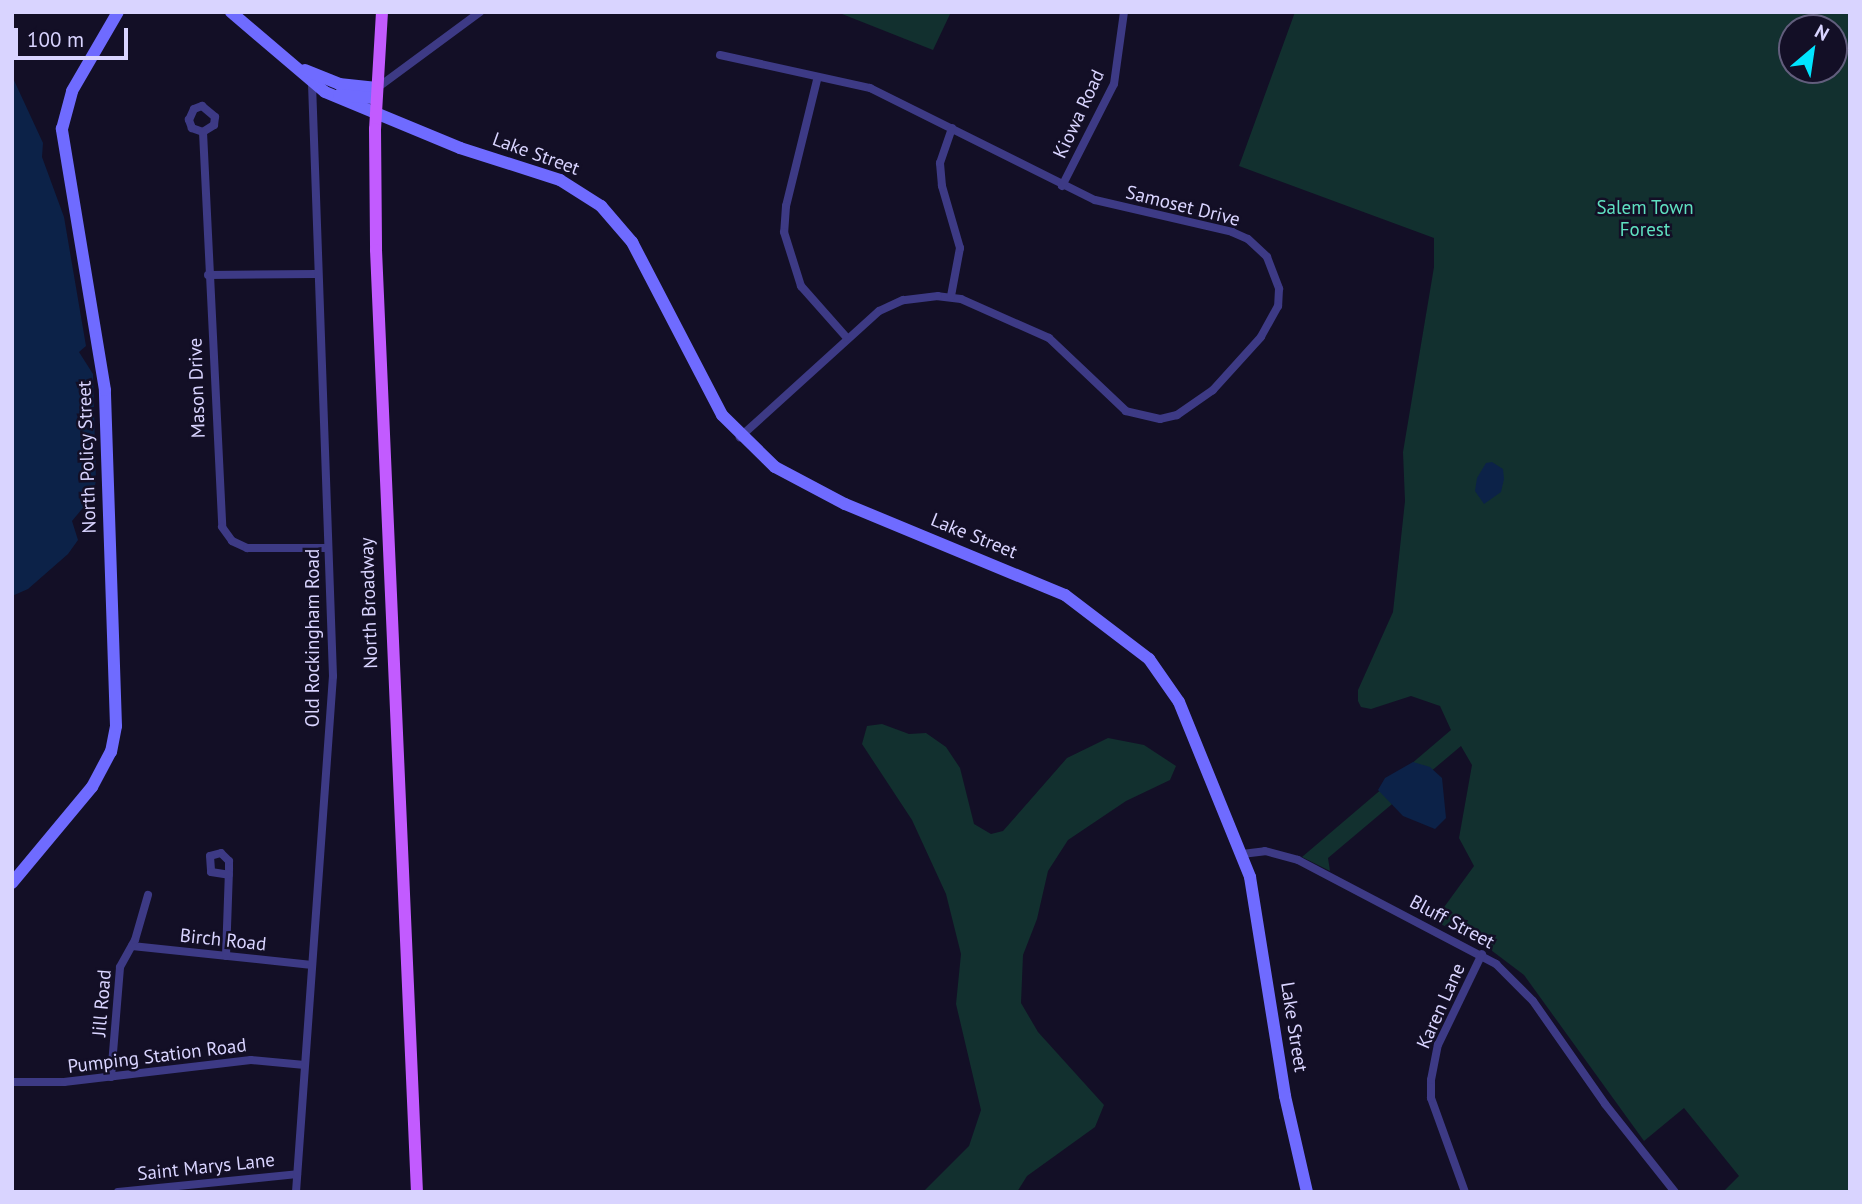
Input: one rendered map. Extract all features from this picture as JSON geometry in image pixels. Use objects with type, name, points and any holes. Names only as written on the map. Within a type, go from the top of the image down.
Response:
[{"type":"main road","name":"North Broadway","points":[[382,12],[376,113],[386,543],[417,1192]]},
{"type":"street","name":"North Policy Street","points":[[12,883],[92,786],[111,752],[116,726],[105,390],[62,129],[72,91],[118,12]]},
{"type":"street","points":[[231,12],[298,67],[339,84],[376,93]]},
{"type":"street","points":[[325,92],[376,93],[480,12]]},
{"type":"street","name":"Kiowa Road","points":[[1062,186],[1114,83],[1124,12]]},
{"type":"street","name":"Samoset Drive","points":[[720,54],[817,80],[870,88],[1062,186],[1115,206],[1232,232],[1248,239],[1267,257],[1275,273],[1278,306],[1261,337],[1213,390],[1177,415],[1142,417],[1118,406],[1049,338],[951,296]]},
{"type":"street","name":"Lake Street","points":[[298,67],[312,83],[325,92],[460,148],[561,180],[601,206],[632,242],[708,393],[740,437],[775,467],[832,498],[1065,596],[1136,647],[1166,679],[1179,702],[1242,854],[1256,903],[1283,1084],[1307,1192]]},
{"type":"street","points":[[817,80],[786,205],[784,232],[801,286],[847,338]]},
{"type":"street","name":"Old Rockingham Road","points":[[296,1192],[332,691],[316,274],[312,83]]},
{"type":"street","points":[[740,437],[847,338],[895,303],[951,296],[960,248],[942,186],[940,163],[952,128]]},
{"type":"street","name":"Mason Drive","points":[[203,132],[222,527],[232,541],[247,548],[328,548]]},
{"type":"street","points":[[208,275],[316,274]]},
{"type":"street","name":"Bluff Street","points":[[1242,854],[1265,851],[1298,860],[1482,954],[1533,1001],[1605,1104],[1675,1192]]},
{"type":"street","points":[[226,956],[229,876]]},
{"type":"street","name":"Jill Road","points":[[111,1077],[120,967],[132,946],[148,895]]},
{"type":"street","name":"Birch Road","points":[[132,946],[312,965]]},
{"type":"street","name":"Karen Lane","points":[[1465,1192],[1431,1097],[1431,1080],[1444,1029],[1482,954]]},
{"type":"street","name":"Pumping Station Road","points":[[12,1082],[111,1077],[251,1060],[305,1065]]},
{"type":"street","name":"Saint Marys Lane","points":[[118,1192],[297,1174]]},
{"type":"green space","points":[[837,12],[951,12],[933,50]]},
{"type":"green space","name":"Salem Town Forest","points":[[1295,12],[1850,12],[1850,1192],[1723,1192],[1739,1176],[1684,1108],[1644,1141],[1524,975],[1483,944],[1434,921],[1474,866],[1459,838],[1472,765],[1461,746],[1328,858],[1330,871],[1302,857],[1451,730],[1440,706],[1411,696],[1371,709],[1361,707],[1358,701],[1358,690],[1393,612],[1405,501],[1403,452],[1434,267],[1434,238],[1239,166]]},
{"type":"green space","points":[[882,724],[909,734],[926,733],[946,747],[960,768],[974,824],[991,834],[1003,831],[1067,758],[1108,738],[1144,745],[1176,766],[1170,780],[1126,801],[1068,840],[1048,871],[1037,919],[1023,955],[1021,1003],[1038,1032],[1104,1105],[1095,1127],[1027,1176],[1017,1192],[923,1192],[969,1146],[981,1110],[956,1004],[961,954],[946,894],[912,820],[862,744],[867,726]]},
{"type":"water","points":[[12,76],[43,143],[42,157],[64,217],[86,346],[79,352],[93,374],[96,481],[92,497],[72,521],[78,540],[68,554],[28,589],[12,596]]},
{"type":"water","points":[[1492,462],[1503,469],[1504,479],[1501,492],[1484,504],[1475,491],[1477,478],[1486,463]]},
{"type":"water","points":[[1413,762],[1430,767],[1442,778],[1446,818],[1435,829],[1403,816],[1378,790],[1385,778]]}]
